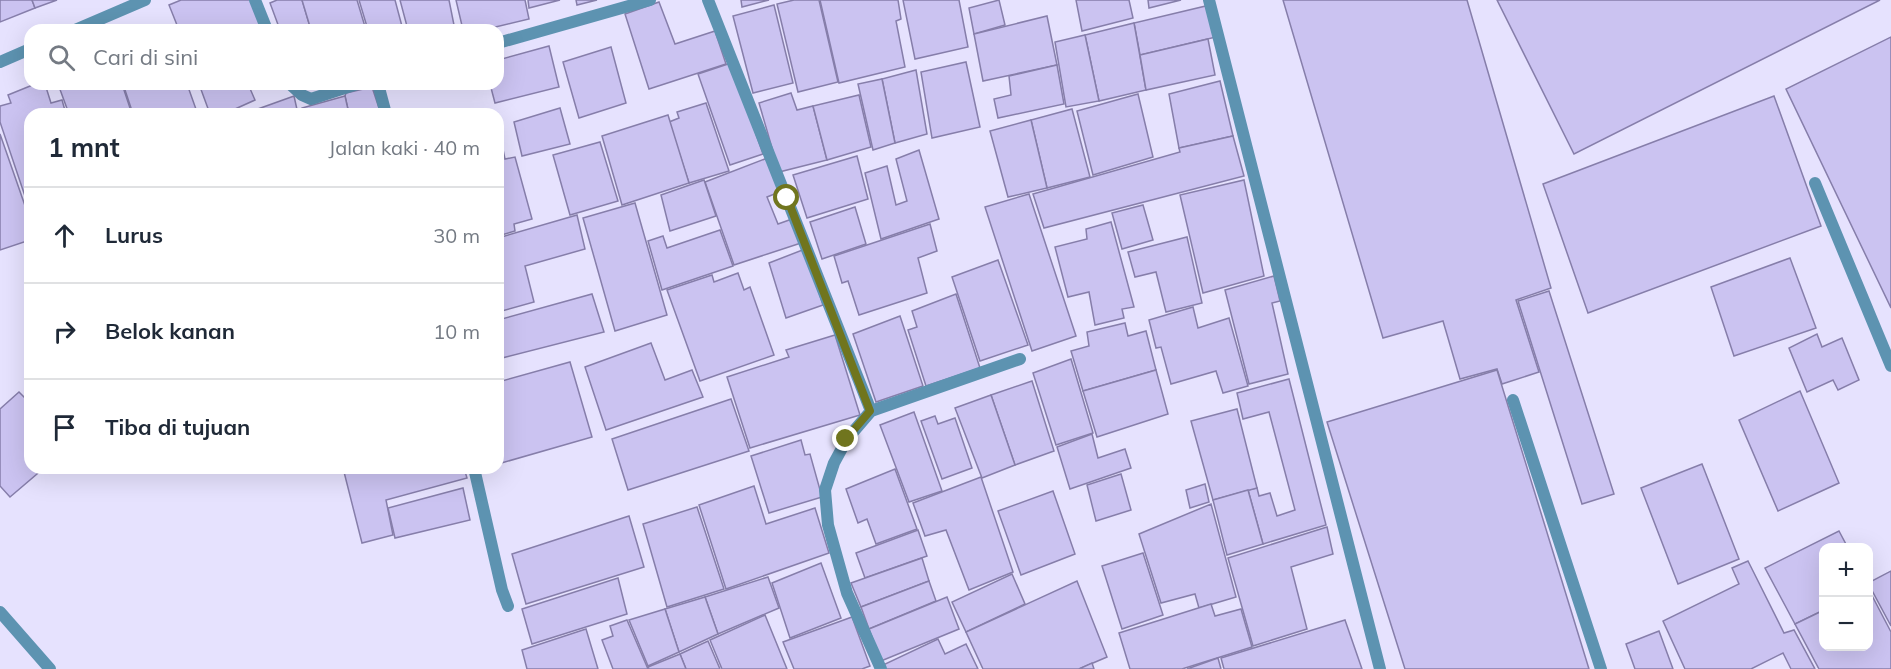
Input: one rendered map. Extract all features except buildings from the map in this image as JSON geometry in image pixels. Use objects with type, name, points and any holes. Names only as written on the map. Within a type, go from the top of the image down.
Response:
[{"type":"street","points":[[89,24],[145,0]]},
{"type":"street","points":[[255,0],[265,24]]},
{"type":"street","points":[[504,41],[650,0]]},
{"type":"street","points":[[708,0],[870,411]]},
{"type":"street","points":[[1209,0],[1380,669]]},
{"type":"street","points":[[0,62],[24,52]]},
{"type":"street","points":[[296,90],[311,99],[339,90]]},
{"type":"street","points":[[380,90],[384,108]]},
{"type":"street","points":[[1815,183],[1891,366]]},
{"type":"street","points":[[881,669],[847,593],[828,525],[825,490],[834,463],[846,439],[870,411],[1020,359]]},
{"type":"street","points":[[1513,400],[1601,669]]},
{"type":"street","points":[[475,474],[502,590],[508,606]]},
{"type":"street","points":[[0,612],[50,669]]},
{"type":"route","points":[[787,198],[870,411],[846,439]]}]
